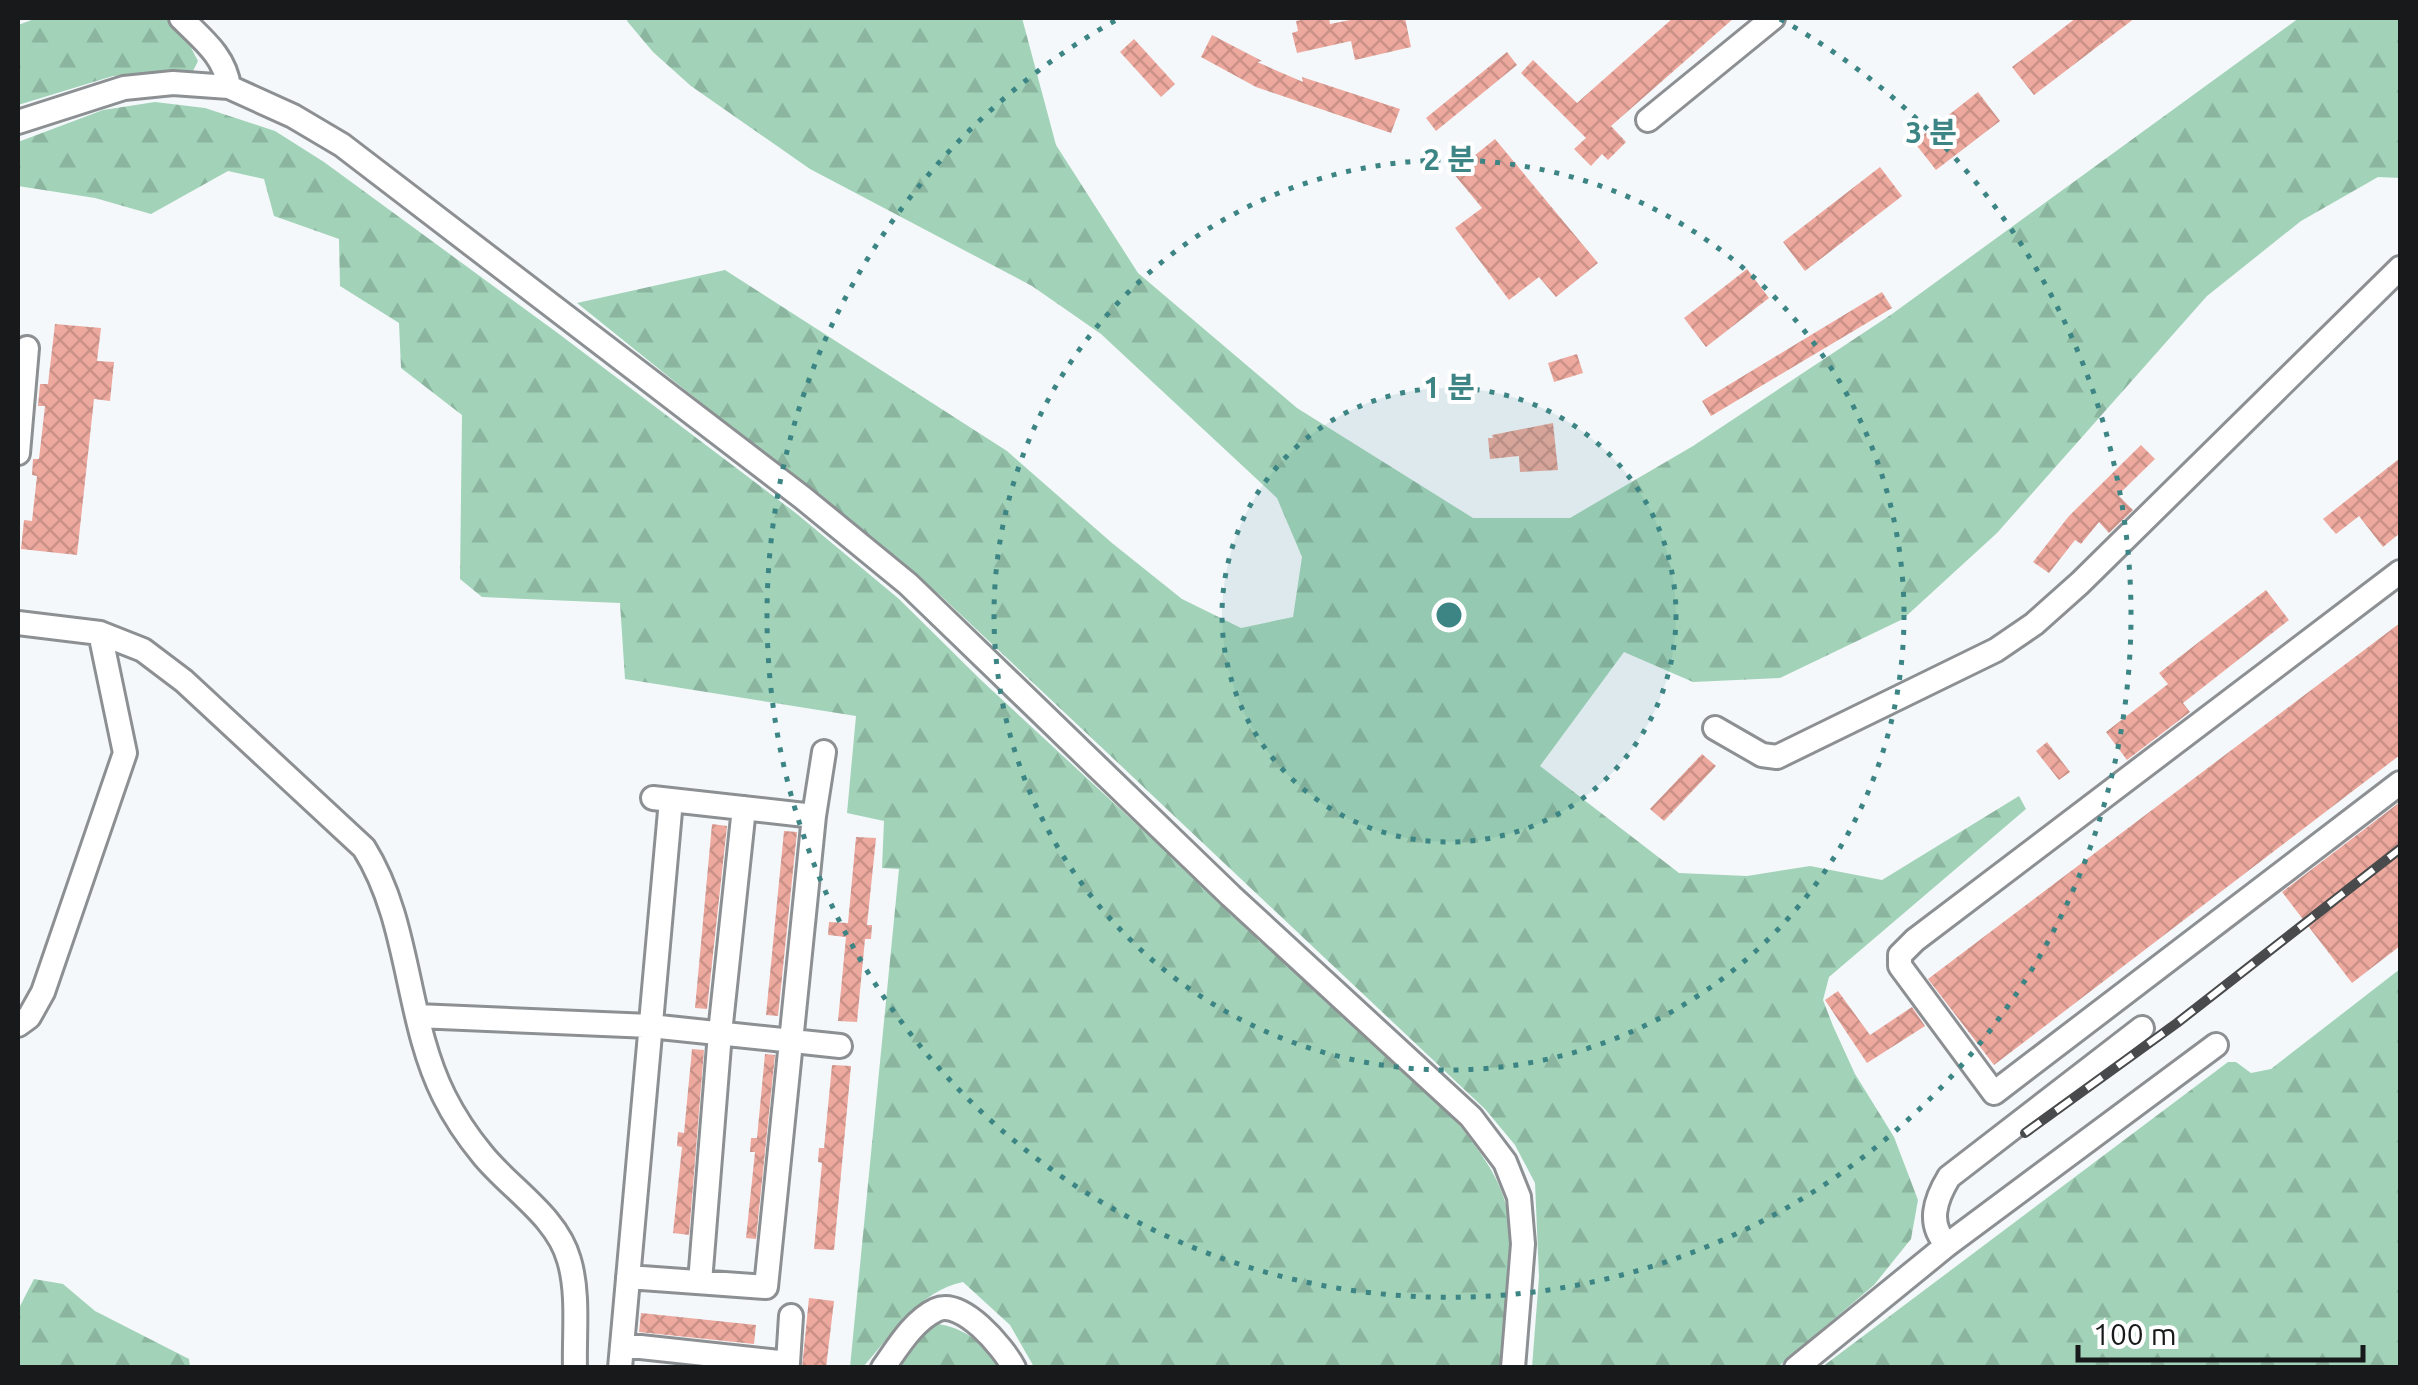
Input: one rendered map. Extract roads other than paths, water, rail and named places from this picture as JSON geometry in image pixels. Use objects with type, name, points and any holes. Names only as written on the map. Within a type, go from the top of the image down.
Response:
[{"type":"street","points":[[181,18],[218,55],[227,71],[229,87]]},
{"type":"street","points":[[1648,120],[1773,18]]},
{"type":"street","points":[[18,122],[124,88],[173,84],[229,87],[293,116],[342,145],[802,498],[892,572],[992,663],[1231,896],[1471,1117],[1505,1162],[1519,1197],[1523,1244],[1513,1368]]},
{"type":"street","points":[[1714,728],[1762,756],[1777,757],[1996,650],[2034,624],[2080,584],[2400,268]]},
{"type":"street","points":[[18,453],[23,356]]},
{"type":"street","points":[[2400,572],[1914,940],[1900,955],[1900,966],[1994,1093],[2400,782]]},
{"type":"street","points":[[18,623],[100,633],[143,650],[184,681],[364,848],[390,904],[416,1016],[443,1095],[482,1154],[554,1229],[569,1259],[574,1368]]},
{"type":"street","points":[[18,1025],[29,1017],[43,992],[125,753],[100,633]]},
{"type":"street","points":[[628,1277],[766,1287],[814,816],[824,752]]},
{"type":"street","points":[[792,1316],[787,1365],[621,1356],[650,1026],[662,799],[814,816]]},
{"type":"street","points":[[700,1282],[720,1034],[744,808]]},
{"type":"street","points":[[416,1016],[650,1026],[840,1046]]},
{"type":"street","points":[[1947,1245],[1936,1234],[1934,1212],[1949,1177],[2142,1028]]},
{"type":"street","points":[[1796,1368],[1947,1245],[2216,1045]]},
{"type":"street","points":[[883,1368],[911,1330],[938,1308],[952,1308],[985,1331],[1014,1368]]},
{"type":"railway","points":[[2025,1133],[2177,1023],[2400,849]]}]
